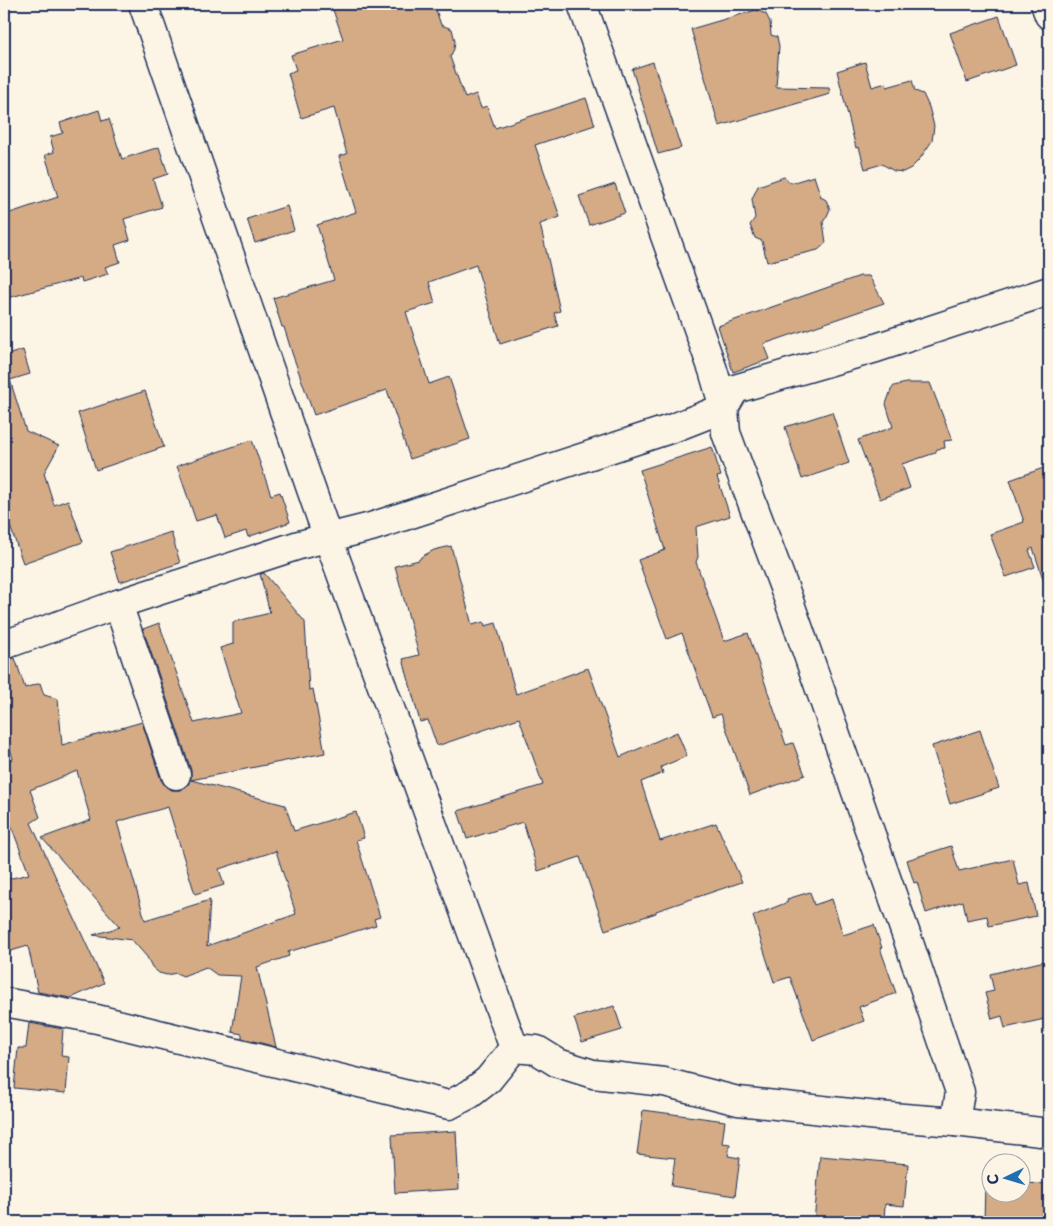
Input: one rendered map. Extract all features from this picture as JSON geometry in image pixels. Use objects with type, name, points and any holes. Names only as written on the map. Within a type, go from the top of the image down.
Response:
[{"type":"street","points":[[143,4],[328,538],[514,1048]]},
{"type":"street","points":[[582,4],[713,370],[724,408],[726,433],[804,644],[960,1092],[955,1122]]},
{"type":"street","points":[[1045,4],[1049,15]]},
{"type":"street","points":[[4,645],[118,604],[290,548],[371,527],[673,428],[724,408],[735,389],[876,348],[1049,291]]},
{"type":"street","points":[[118,604],[176,776]]},
{"type":"street","points":[[4,1002],[97,1019],[449,1105],[470,1094],[488,1080],[514,1048]]},
{"type":"street","points":[[514,1048],[537,1050],[558,1064],[593,1074],[664,1082],[738,1101],[1049,1133]]},
{"type":"building","points":[[331,4],[434,4],[441,25],[452,29],[455,41],[450,57],[465,98],[476,94],[481,108],[487,106],[495,128],[586,98],[595,125],[535,145],[560,217],[540,224],[560,311],[554,313],[558,326],[500,344],[476,265],[429,282],[435,303],[406,312],[429,384],[449,377],[470,439],[410,459],[387,390],[314,415],[273,298],[334,280],[317,225],[356,212],[339,156],[347,154],[334,108],[301,118],[288,73],[296,70],[291,55],[343,39]]},
{"type":"building","points":[[756,10],[766,14],[770,22],[771,35],[777,37],[779,46],[776,87],[829,88],[830,94],[719,126],[691,29]]},
{"type":"building","points":[[999,16],[1016,65],[967,82],[950,33]]},
{"type":"building","points":[[653,62],[681,148],[658,154],[632,69]]},
{"type":"building","points":[[865,62],[872,87],[886,83],[887,87],[912,80],[915,91],[923,94],[929,107],[934,126],[932,141],[919,160],[911,168],[903,172],[894,171],[882,164],[865,169],[859,147],[856,148],[837,71]]},
{"type":"building","points":[[99,110],[102,121],[109,119],[122,159],[159,147],[168,174],[153,179],[162,207],[124,219],[130,240],[115,245],[120,262],[105,267],[108,274],[82,282],[81,278],[4,299],[4,215],[58,197],[45,155],[54,152],[50,137],[63,133],[60,123]]},
{"type":"building","points":[[814,176],[821,197],[826,200],[830,209],[823,222],[826,243],[818,250],[767,262],[762,241],[755,238],[750,225],[755,218],[752,199],[758,186],[784,177],[791,183]]},
{"type":"building","points":[[615,184],[625,213],[589,225],[579,196]]},
{"type":"building","points":[[287,206],[294,230],[255,243],[247,219]]},
{"type":"building","points":[[860,276],[869,276],[884,303],[764,344],[770,359],[733,372],[718,326]]},
{"type":"building","points":[[23,350],[30,374],[10,380],[26,431],[59,446],[44,473],[54,505],[68,500],[83,542],[23,563],[4,509],[4,356]]},
{"type":"building","points":[[906,383],[930,383],[952,440],[944,441],[945,448],[937,449],[935,453],[902,464],[910,488],[880,499],[858,440],[893,427],[886,404],[894,386]]},
{"type":"building","points":[[145,391],[164,447],[96,470],[78,413]]},
{"type":"building","points":[[832,412],[849,463],[802,479],[785,427]]},
{"type":"building","points":[[252,440],[271,495],[280,492],[290,522],[248,537],[246,531],[225,538],[217,515],[196,521],[177,466]]},
{"type":"building","points":[[712,447],[721,476],[717,477],[730,516],[696,527],[698,557],[696,562],[724,641],[748,633],[786,745],[793,743],[805,775],[750,795],[721,714],[712,717],[682,633],[667,639],[638,560],[665,550],[640,470]]},
{"type":"building","points":[[1049,466],[1049,584],[1045,585],[1033,548],[1029,550],[1035,567],[1006,577],[990,534],[1024,522],[1010,480]]},
{"type":"building","points":[[171,532],[180,563],[120,582],[110,552]]},
{"type":"building","points":[[451,546],[472,625],[484,622],[485,626],[496,623],[516,694],[588,668],[620,757],[677,732],[687,756],[661,767],[663,773],[641,782],[660,841],[716,823],[742,882],[605,930],[580,857],[538,871],[523,822],[467,839],[458,811],[543,785],[519,718],[437,746],[428,720],[420,722],[403,659],[419,655],[395,566],[419,560],[434,550]]},
{"type":"building","points":[[264,573],[305,622],[309,690],[313,689],[325,753],[191,780],[285,805],[294,831],[356,812],[364,838],[356,840],[380,917],[374,919],[376,925],[288,952],[289,956],[257,967],[276,1047],[242,1038],[242,1034],[232,1032],[241,976],[217,975],[206,967],[183,976],[176,973],[167,975],[159,973],[152,967],[147,957],[132,940],[93,935],[120,927],[42,838],[91,820],[77,771],[30,790],[40,817],[31,823],[104,983],[71,998],[38,992],[28,946],[4,953],[4,880],[29,874],[4,806],[4,762],[13,759],[4,726],[4,660],[15,658],[25,688],[40,683],[44,695],[58,699],[62,745],[142,722],[161,780],[166,787],[172,790],[181,790],[188,785],[191,778],[191,770],[143,629],[159,623],[194,723],[241,713],[220,648],[233,644],[233,622],[270,613],[260,574]],"holes":[[[168,807],[195,894],[224,885],[219,869],[276,851],[296,914],[207,946],[210,900],[145,920],[117,822]]]},
{"type":"building","points":[[980,730],[999,788],[950,804],[932,746]]},
{"type":"building","points":[[951,846],[959,871],[1013,859],[1019,885],[1029,883],[1036,916],[989,926],[987,916],[967,920],[963,901],[926,913],[917,882],[914,883],[907,860]]},
{"type":"building","points":[[810,892],[814,905],[832,899],[843,935],[874,925],[896,993],[859,1007],[864,1021],[813,1040],[790,977],[774,982],[753,916],[788,902],[787,899]]},
{"type":"building","points":[[1049,960],[1049,1018],[1005,1028],[1002,1016],[992,1019],[985,993],[994,991],[990,974]]},
{"type":"building","points":[[614,1006],[622,1030],[582,1042],[574,1018]]},
{"type":"building","points":[[29,1023],[63,1029],[61,1056],[69,1057],[66,1093],[14,1088],[18,1048],[26,1048]]},
{"type":"building","points":[[643,1110],[725,1121],[722,1143],[730,1144],[728,1156],[740,1158],[735,1196],[671,1186],[675,1158],[637,1154]]},
{"type":"building","points":[[456,1131],[459,1189],[395,1193],[392,1135]]},
{"type":"building","points":[[820,1156],[908,1164],[904,1206],[885,1204],[884,1222],[814,1222]]},
{"type":"building","points":[[1030,1183],[1049,1184],[1049,1222],[984,1222],[984,1204],[1030,1204]]}]
